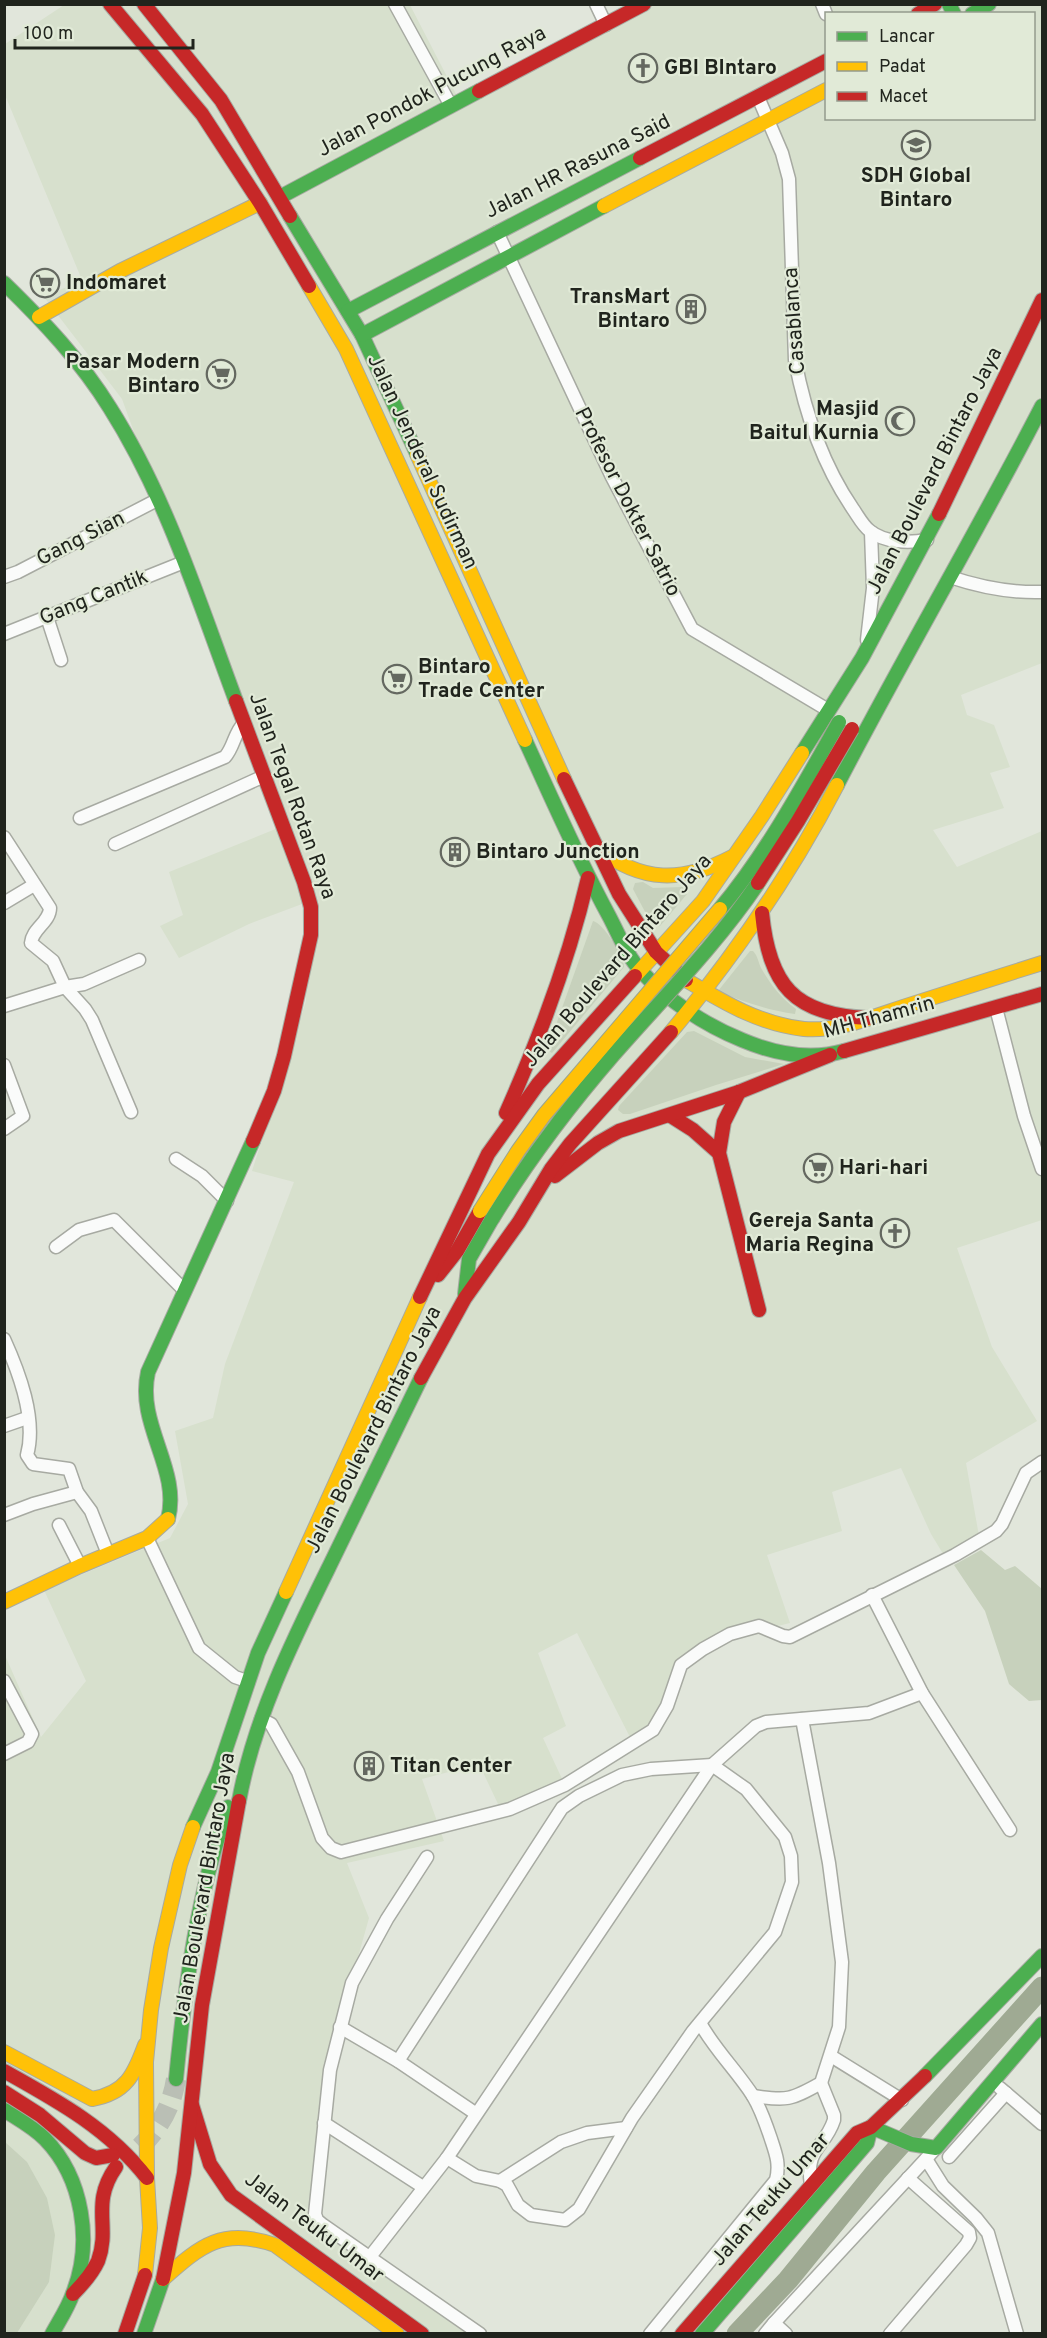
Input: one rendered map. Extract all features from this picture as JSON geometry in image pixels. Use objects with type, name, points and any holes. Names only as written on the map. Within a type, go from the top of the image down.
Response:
[{"type":"main road","name":"Jalan Jenderal Sudirman","points":[[110,4],[202,114],[278,232],[346,349],[588,878],[604,910],[640,970]]},
{"type":"main road","name":"Jalan Jenderal Sudirman","points":[[144,4],[221,100],[362,335],[597,848],[619,894],[656,952]]},
{"type":"main road","name":"Jalan Pondok Pucung Raya","points":[[280,197],[644,4]]},
{"type":"main road","points":[[921,12],[935,4]]},
{"type":"main road","points":[[975,12],[989,4]]},
{"type":"main road","name":"Jalan HR Rasuna Said","points":[[348,310],[825,62]]},
{"type":"main road","points":[[362,335],[509,255],[825,91]]},
{"type":"main road","name":"Jalan Pondok Pucung Raya","points":[[293,219],[303,183]]},
{"type":"main road","points":[[39,317],[76,293],[130,264],[260,203]]},
{"type":"main road","points":[[235,216],[258,220],[278,232]]},
{"type":"main road","name":"Jalan Tegal Rotan Raya","points":[[4,1602],[80,1566],[147,1538],[167,1522],[172,1499],[146,1411],[145,1378],[148,1366],[227,1200],[274,1091],[289,1034],[312,919],[304,882],[184,562],[157,500],[110,408],[87,375],[39,317],[7,289]]},
{"type":"main road","name":"Jalan Boulevard Bintaro Jaya","points":[[125,2334],[146,2275],[150,2240],[147,2178],[147,2039],[161,1948],[180,1865],[191,1831],[218,1772],[247,1681],[488,1154],[538,1084],[703,902],[737,854],[863,656],[927,540],[1042,300]]},
{"type":"main road","name":"Jalan Boulevard Bintaro Jaya","points":[[144,2334],[163,2279],[184,2173],[202,2005],[244,1772],[261,1719],[295,1636],[438,1345],[465,1298],[538,1191],[550,1169],[705,992],[762,913],[819,819],[894,675],[950,577],[1042,406]]},
{"type":"main road","points":[[394,454],[408,455],[414,447]]},
{"type":"main road","points":[[404,476],[409,468],[418,465],[423,467]]},
{"type":"main road","name":"Jalan Boulevard Bintaro Jaya","points":[[420,1299],[457,1251],[518,1151],[544,1115],[738,887],[795,799],[839,722],[863,656]]},
{"type":"main road","name":"Jalan Boulevard Bintaro Jaya","points":[[465,1298],[469,1259],[529,1160],[556,1124],[719,933],[759,882],[814,796],[852,729],[894,675]]},
{"type":"main road","points":[[597,848],[622,867],[642,874],[662,877],[694,874],[737,854]]},
{"type":"main road","points":[[488,1154],[536,1048],[575,933],[588,878]]},
{"type":"main road","points":[[762,913],[763,936],[769,958],[777,977],[789,993],[819,1012],[845,1018],[868,1018]]},
{"type":"main road","points":[[684,923],[680,931],[680,939],[689,952],[705,960],[714,961],[732,956]]},
{"type":"main road","name":"MH Thamrin","points":[[656,952],[685,979],[746,1014],[777,1024],[806,1029],[836,1026],[868,1018],[1042,963]]},
{"type":"main road","name":"MH Thamrin","points":[[640,970],[669,998],[724,1033],[760,1048],[791,1056],[830,1055],[1042,994]]},
{"type":"main road","points":[[613,1001],[621,994],[635,991],[644,993],[658,1004],[663,1012],[665,1030],[658,1047]]},
{"type":"main road","points":[[538,1191],[561,1170],[619,1131],[671,1116],[739,1092],[830,1055]]},
{"type":"main road","points":[[739,1092],[724,1122],[718,1153],[759,1310]]},
{"type":"main road","points":[[671,1116],[693,1130],[718,1153]]},
{"type":"main road","points":[[185,1907],[218,1772]]},
{"type":"main road","points":[[168,2018],[169,2078],[205,1876],[227,1809],[244,1772]]},
{"type":"main road","name":"Jalan Teuku Umar","points":[[682,2334],[857,2133],[871,2127],[902,2100],[1042,1956]]},
{"type":"main road","points":[[871,2127],[929,2152],[1042,2024]]},
{"type":"main road","points":[[4,2052],[92,2099],[105,2098],[117,2093],[128,2083],[147,2039]]},
{"type":"main road","points":[[4,2072],[83,2117],[113,2138],[147,2178]]},
{"type":"main road","points":[[4,2092],[40,2115],[85,2153],[96,2158],[114,2161],[102,2191],[103,2242],[98,2264],[88,2280],[73,2294]]},
{"type":"main road","points":[[83,2117],[92,2114],[94,2110],[92,2099]]},
{"type":"main road","name":"Jalan Teuku Umar","points":[[192,2105],[211,2166],[218,2181],[231,2195],[422,2334]]},
{"type":"main road","points":[[4,2110],[30,2126],[61,2160],[74,2186],[82,2213],[84,2247],[73,2294],[52,2334]]},
{"type":"main road","name":"Jalan Teuku Umar","points":[[702,2334],[867,2143],[871,2127]]},
{"type":"main road","name":"Jalan Teuku Umar","points":[[163,2279],[188,2256],[212,2242],[233,2237],[257,2238],[275,2245],[397,2334]]},
{"type":"street","points":[[395,4],[451,106]]},
{"type":"street","points":[[596,4],[606,25]]},
{"type":"street","name":"Casablanca","points":[[758,97],[782,153],[789,179],[795,360],[801,389],[821,450],[837,485],[871,532]]},
{"type":"street","name":"Profesor Dokter Satrio","points":[[497,232],[612,477],[692,629],[828,710]]},
{"type":"street","name":"Gang Sian","points":[[4,577],[157,500]]},
{"type":"street","points":[[863,656],[873,588],[871,532],[904,542],[927,540]]},
{"type":"street","name":"Gang Cantik","points":[[4,634],[184,562]]},
{"type":"street","points":[[950,577],[975,585],[1025,593],[1042,592]]},
{"type":"street","points":[[47,617],[61,660]]},
{"type":"street","points":[[80,819],[225,757],[230,751],[236,731],[244,723]]},
{"type":"street","points":[[115,844],[264,776]]},
{"type":"street","points":[[4,837],[50,908],[50,912],[32,937],[32,943],[53,961],[65,987],[86,1009],[131,1112]]},
{"type":"street","points":[[4,903],[34,885]]},
{"type":"street","points":[[4,1006],[65,987],[84,984],[139,960]]},
{"type":"street","points":[[996,1008],[1024,1116],[1042,1169]]},
{"type":"street","points":[[4,1065],[23,1116],[4,1130]]},
{"type":"street","points":[[176,1159],[202,1176],[227,1200]]},
{"type":"street","points":[[56,1247],[79,1230],[114,1220],[184,1290]]},
{"type":"street","points":[[4,1339],[20,1377],[31,1440],[27,1455],[33,1464],[69,1469],[77,1492],[91,1511],[108,1554]]},
{"type":"street","points":[[4,1426],[27,1418]]},
{"type":"street","points":[[261,1719],[271,1724],[298,1772],[322,1838],[331,1848],[340,1852],[510,1809],[565,1785],[653,1730],[667,1706],[681,1665],[703,1649],[730,1634],[759,1626],[790,1637],[955,1555],[996,1531],[1002,1524],[1026,1473],[1042,1462]]},
{"type":"street","points":[[4,1515],[77,1492]]},
{"type":"street","points":[[59,1526],[80,1566]]},
{"type":"street","points":[[147,1538],[199,1648],[235,1677],[247,1681]]},
{"type":"street","points":[[872,1595],[922,1694],[1010,1830]]},
{"type":"street","points":[[4,1681],[32,1734],[28,1742],[4,1754]]},
{"type":"street","points":[[369,2258],[447,2158],[475,2113],[712,1765],[756,1726],[776,1720],[868,1713],[922,1694]]},
{"type":"street","points":[[753,2096],[789,2099],[821,2083],[839,2027],[842,1962],[830,1863],[802,1719]]},
{"type":"street","points":[[398,2061],[562,1808],[579,1796],[622,1775],[651,1769],[712,1765],[746,1789],[785,1837],[791,1856],[792,1882],[775,1932],[700,2023],[626,2128],[579,2209],[565,2220],[531,2215],[518,2205],[507,2185],[500,2181],[476,2176],[447,2158]]},
{"type":"street","points":[[427,1857],[387,1919],[352,1983],[330,2070],[315,2214],[317,2220],[323,2225],[480,2334]]},
{"type":"street","points":[[650,2334],[776,2180],[778,2161],[765,2122],[753,2096],[728,2065],[700,2023]]},
{"type":"street","points":[[340,2027],[398,2061],[475,2113]]},
{"type":"street","points":[[831,2056],[902,2100]]},
{"type":"street","points":[[992,2081],[1042,2124]]},
{"type":"street","points":[[812,2186],[809,2170],[811,2158],[834,2120],[821,2083]]},
{"type":"street","points":[[949,2157],[1006,2093]]},
{"type":"street","points":[[324,2123],[423,2187]]},
{"type":"street","points":[[500,2181],[561,2142],[587,2133],[626,2128]]},
{"type":"street","points":[[765,2334],[908,2178],[929,2152],[943,2186],[988,2233],[1017,2334]]},
{"type":"street","points":[[891,2334],[970,2238],[969,2232],[908,2178]]},
{"type":"street","points":[[774,2323],[786,2334]]},
{"type":"shaded area","points":[[64,5],[410,5],[456,94],[630,5],[1042,5],[1042,663],[961,695],[967,715],[994,725],[1010,767],[990,773],[1004,808],[933,830],[957,867],[1042,831],[1042,1220],[957,1248],[992,1347],[1037,1421],[966,1463],[979,1536],[945,1557],[931,1534],[901,1468],[832,1492],[842,1531],[767,1555],[790,1623],[731,1637],[681,1665],[663,1712],[633,1743],[577,1633],[538,1653],[566,1726],[543,1738],[564,1783],[499,1806],[479,1764],[422,1779],[444,1841],[347,1863],[369,1918],[328,2064],[310,2225],[466,2333],[5,2333],[4,1653],[41,1737],[86,1681],[44,1590],[170,1538],[188,1504],[175,1431],[213,1418],[225,1364],[294,1182],[252,1171],[306,1001],[302,904],[249,924],[179,958],[160,926],[183,915],[169,872],[278,828],[122,399],[44,297],[82,280],[5,95],[5,44]]},
{"type":"shaded area","points":[[643,882],[653,888],[682,887],[687,889],[687,894],[660,926],[657,927],[651,923],[633,889],[635,883]]},
{"type":"shaded area","points":[[593,921],[602,927],[612,941],[621,955],[624,967],[552,1053],[547,1050]]},
{"type":"shaded area","points":[[750,951],[755,953],[768,980],[796,1009],[795,1014],[756,1005],[718,991]]},
{"type":"shaded area","points":[[694,1031],[745,1057],[784,1064],[630,1114],[623,1114],[618,1110],[619,1106],[687,1032]]},
{"type":"shaded area","points":[[981,1550],[1005,1570],[1015,1566],[1042,1589],[1042,1700],[1029,1701],[1009,1684],[985,1611],[954,1565]]},
{"type":"shaded area","points":[[5,2142],[27,2162],[47,2198],[55,2235],[49,2282],[17,2333],[5,2333]]},
{"type":"waterway","points":[[737,2334],[788,2280],[876,2172],[1042,1987]]},
{"type":"tunnel","points":[[140,2147],[164,2116],[176,2079]]},
{"type":"traffic: fast","points":[[949,4],[953,12]]},
{"type":"traffic: fast","points":[[975,12],[989,4]]},
{"type":"traffic: fast","points":[[280,197],[479,91]]},
{"type":"traffic: fast","points":[[348,311],[640,158]]},
{"type":"traffic: fast","points":[[362,335],[604,206]]},
{"type":"traffic: fast","points":[[290,216],[362,335],[417,454]]},
{"type":"traffic: fast","points":[[4,283],[74,358],[99,391],[130,442],[165,514],[236,701]]},
{"type":"traffic: fast","points":[[837,785],[1042,406]]},
{"type":"traffic: fast","points":[[802,753],[862,658],[939,514]]},
{"type":"traffic: fast","points":[[720,909],[769,842],[839,722]]},
{"type":"traffic: fast","points":[[525,740],[576,851],[624,945],[636,965],[652,982],[675,1002],[701,1019],[754,1045],[805,1056],[844,1051]]},
{"type":"traffic: fast","points":[[492,1219],[520,1176],[581,1093],[707,950],[758,883]]},
{"type":"traffic: fast","points":[[168,1519],[169,1482],[148,1410],[146,1391],[148,1372],[253,1141]]},
{"type":"traffic: fast","points":[[465,1294],[469,1259],[492,1219]]},
{"type":"traffic: fast","points":[[239,1801],[254,1740],[288,1652],[421,1378]]},
{"type":"traffic: fast","points":[[193,1827],[218,1772],[258,1653],[286,1592]]},
{"type":"traffic: fast","points":[[176,2079],[200,1907],[228,1807]]},
{"type":"traffic: fast","points":[[925,2076],[1042,1956]]},
{"type":"traffic: fast","points":[[871,2127],[911,2144],[936,2148],[1042,2024]]},
{"type":"traffic: fast","points":[[4,2110],[45,2139],[58,2155],[68,2172],[81,2212],[83,2233],[79,2274],[69,2304],[52,2334]]},
{"type":"traffic: fast","points":[[702,2334],[867,2143],[871,2127]]},
{"type":"traffic: fast","points":[[144,2334],[163,2279]]},
{"type":"traffic: slow","points":[[604,206],[825,91]]},
{"type":"traffic: slow","points":[[39,317],[120,271],[260,203]]},
{"type":"traffic: slow","points":[[309,286],[346,349],[525,740]]},
{"type":"traffic: slow","points":[[417,454],[564,779]]},
{"type":"traffic: slow","points":[[635,976],[703,901],[802,753]]},
{"type":"traffic: slow","points":[[671,1032],[761,913],[801,850],[837,785]]},
{"type":"traffic: slow","points":[[597,848],[630,868],[663,875],[679,875],[696,871],[714,866],[732,857]]},
{"type":"traffic: slow","points":[[480,1211],[544,1115],[720,909]]},
{"type":"traffic: slow","points":[[686,980],[728,1004],[757,1017],[788,1026],[817,1029],[856,1022],[1042,963]]},
{"type":"traffic: slow","points":[[286,1592],[420,1297]]},
{"type":"traffic: slow","points":[[4,1602],[80,1566],[147,1538],[168,1519]]},
{"type":"traffic: slow","points":[[145,2275],[150,2228],[146,2062],[151,2010],[161,1948],[180,1865],[193,1827]]},
{"type":"traffic: slow","points":[[4,2052],[92,2099],[113,2092],[127,2081],[145,2045]]},
{"type":"traffic: slow","points":[[163,2279],[189,2257],[214,2242],[241,2238],[257,2240],[275,2245],[397,2334]]},
{"type":"traffic: jam","points":[[110,4],[202,114],[260,203],[309,286]]},
{"type":"traffic: jam","points":[[144,4],[221,100],[290,216]]},
{"type":"traffic: jam","points":[[479,91],[644,4]]},
{"type":"traffic: jam","points":[[921,12],[935,4]]},
{"type":"traffic: jam","points":[[640,158],[825,62]]},
{"type":"traffic: jam","points":[[939,514],[1042,300]]},
{"type":"traffic: jam","points":[[236,701],[304,882],[311,907],[311,935],[284,1056],[274,1091],[253,1141]]},
{"type":"traffic: jam","points":[[758,883],[798,821],[852,729]]},
{"type":"traffic: jam","points":[[564,779],[619,894],[656,952],[686,980]]},
{"type":"traffic: jam","points":[[506,1113],[553,997],[588,878]]},
{"type":"traffic: jam","points":[[762,913],[771,959],[779,977],[790,991],[804,1002],[821,1010],[842,1016],[868,1018]]},
{"type":"traffic: jam","points":[[420,1297],[488,1154],[538,1084],[635,976]]},
{"type":"traffic: jam","points":[[844,1051],[1042,994]]},
{"type":"traffic: jam","points":[[421,1378],[465,1298],[519,1222],[551,1169],[570,1144],[671,1032]]},
{"type":"traffic: jam","points":[[555,1176],[598,1143],[619,1131],[739,1092],[830,1055]]},
{"type":"traffic: jam","points":[[739,1092],[724,1122],[719,1153],[759,1310]]},
{"type":"traffic: jam","points":[[671,1116],[693,1130],[719,1153]]},
{"type":"traffic: jam","points":[[438,1275],[457,1251],[480,1211]]},
{"type":"traffic: jam","points":[[163,2279],[184,2173],[202,2005],[239,1801]]},
{"type":"traffic: jam","points":[[4,2071],[82,2117],[116,2145],[147,2178]]},
{"type":"traffic: jam","points":[[682,2334],[857,2133],[871,2127],[925,2076]]},
{"type":"traffic: jam","points":[[4,2092],[40,2115],[85,2153],[96,2158],[113,2155]]},
{"type":"traffic: jam","points":[[192,2105],[210,2164],[231,2195],[422,2334]]},
{"type":"traffic: jam","points":[[73,2294],[87,2279],[98,2261],[103,2237],[104,2192],[116,2167]]},
{"type":"traffic: jam","points":[[125,2334],[145,2275]]},
{"type":"place","name":"GBI BIntaro","points":[[643,68]]},
{"type":"place","name":"SDH Global Bintaro","points":[[916,145]]},
{"type":"place","name":"Indomaret","points":[[45,283]]},
{"type":"place","name":"TransMart Bintaro","points":[[691,309]]},
{"type":"place","name":"Pasar Modern Bintaro","points":[[221,374]]},
{"type":"place","name":"Masjid Baitul Kurnia","points":[[900,421]]},
{"type":"place","name":"Bintaro Trade Center","points":[[397,679]]},
{"type":"place","name":"Bintaro Junction","points":[[455,852]]},
{"type":"place","name":"Hari-hari","points":[[818,1168]]},
{"type":"place","name":"Gereja Santa Maria Regina","points":[[895,1233]]},
{"type":"place","name":"Titan Center","points":[[369,1766]]}]
